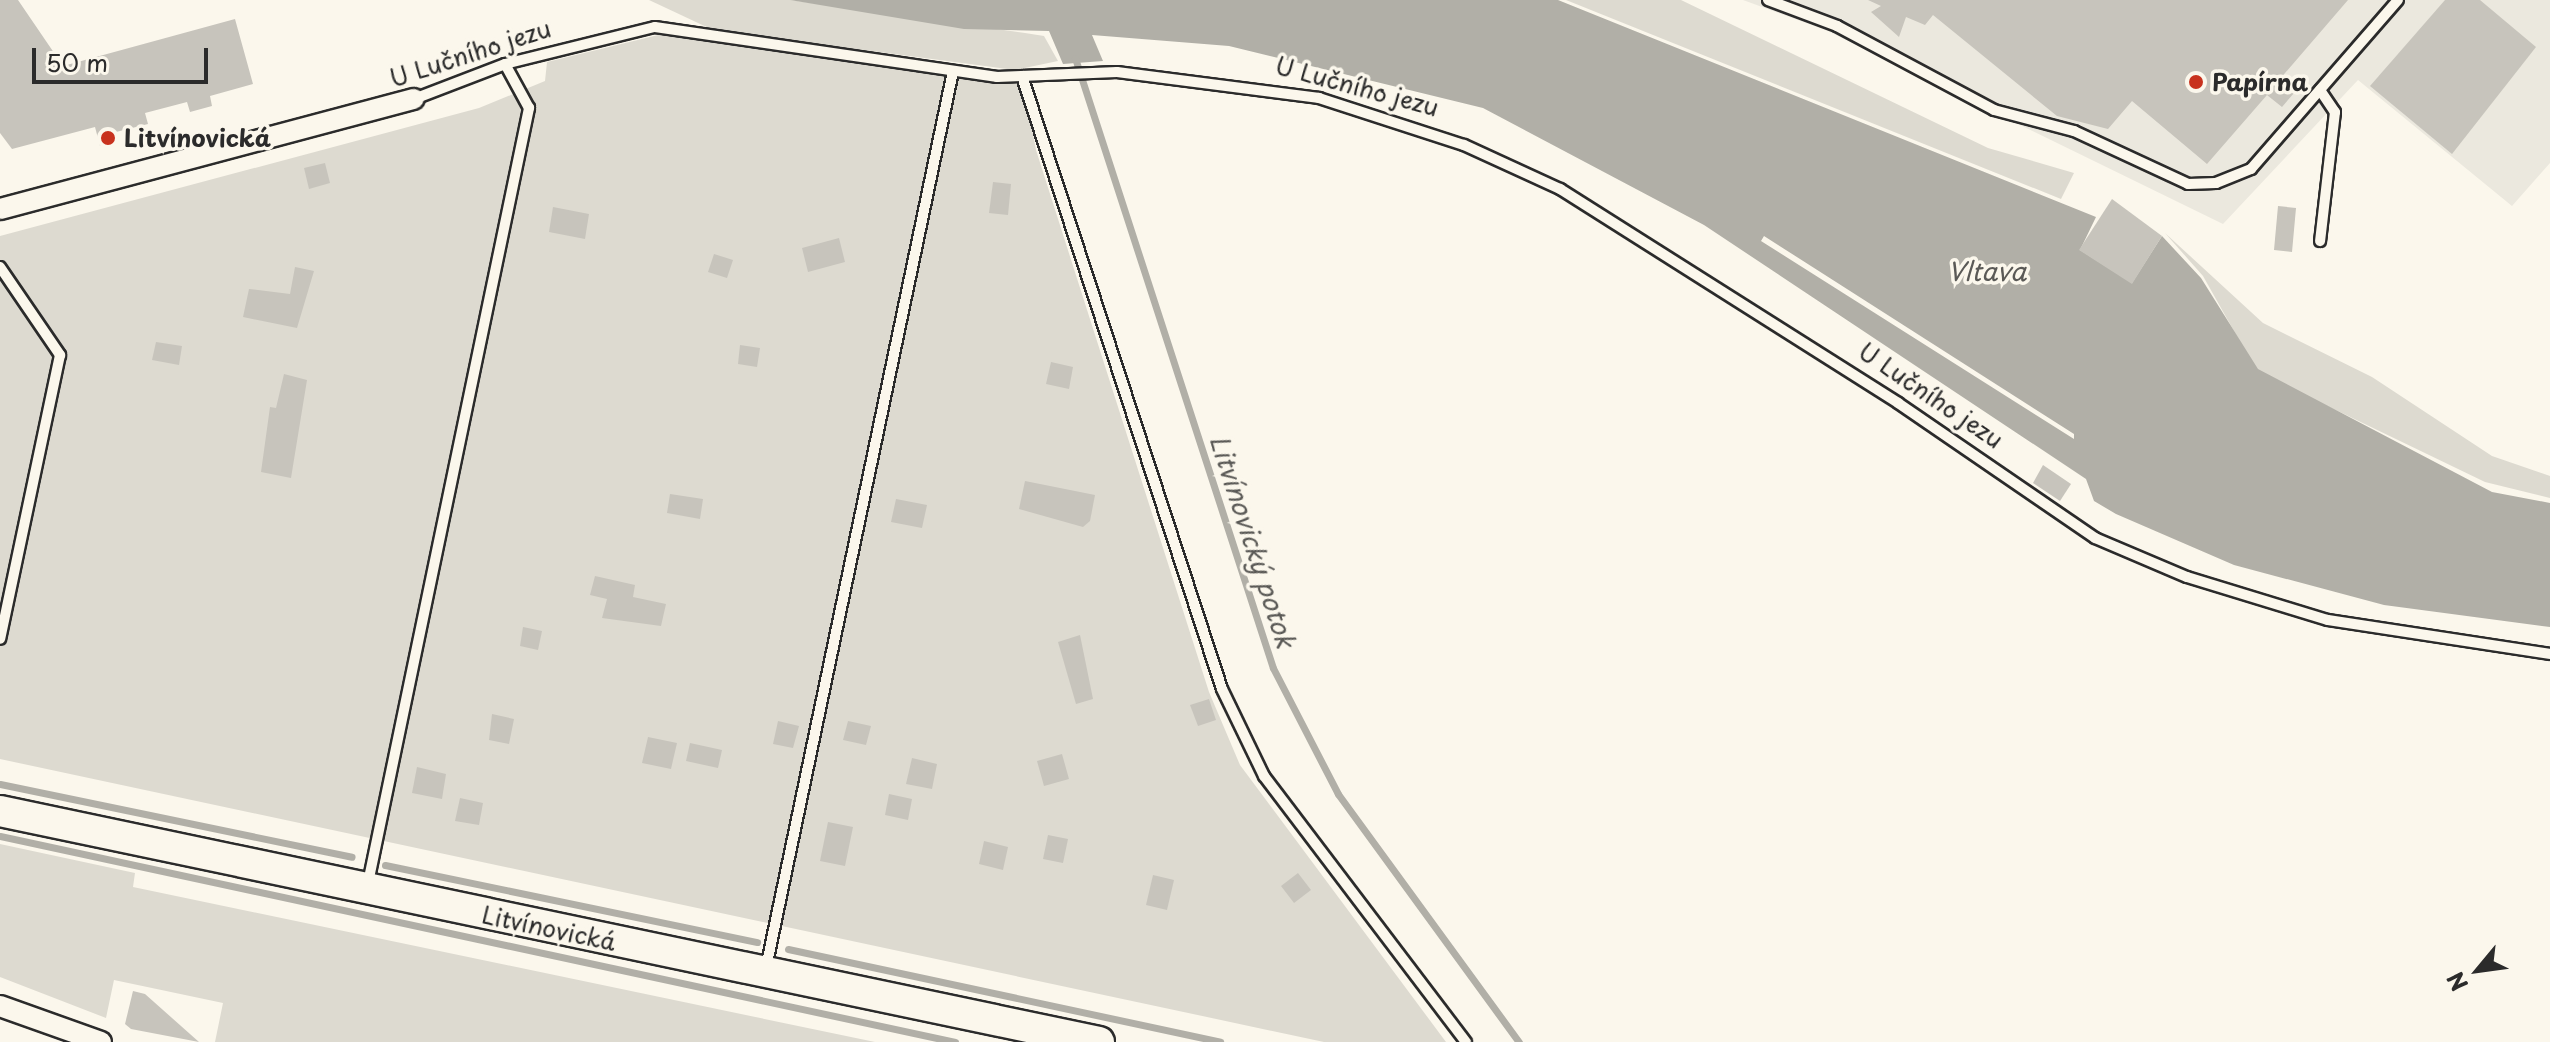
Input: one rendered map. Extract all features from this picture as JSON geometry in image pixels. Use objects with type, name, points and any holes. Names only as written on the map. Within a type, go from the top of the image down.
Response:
[{"type":"main road","name":"Litvínovická","points":[[0,811],[1099,1042]]},
{"type":"street","name":"U Lučního jezu","points":[[0,209],[414,99]]},
{"type":"street","points":[[0,1006],[101,1042]]},
{"type":"lane","points":[[1768,0],[1837,26],[1994,110],[2074,131],[2188,184],[2216,183],[2251,169],[2398,0]]},
{"type":"lane","name":"U Lučního jezu","points":[[414,99],[505,64],[655,27],[953,71],[1022,76],[1117,72],[1319,98],[1514,165],[1784,328],[2095,538],[2187,577],[2328,620],[2550,654]]},
{"type":"lane","points":[[367,889],[529,108],[505,64]]},
{"type":"lane","points":[[764,974],[953,71]]},
{"type":"lane","points":[[1022,76],[1222,689],[1264,776],[1466,1042]]},
{"type":"lane","points":[[2320,90],[2335,112],[2320,241]]},
{"type":"lane","points":[[0,267],[60,355],[0,639]]},
{"type":"shaded area","points":[[649,0],[790,0],[1025,33],[1044,36],[1058,61],[1015,70],[713,30]]},
{"type":"shaded area","points":[[1566,0],[1681,0],[1988,148],[2074,173],[2061,199]]},
{"type":"shaded area","points":[[1743,0],[2550,0],[2550,163],[2512,206],[2358,80],[2223,224],[1828,31]]},
{"type":"shaded area","points":[[683,29],[1022,76],[1036,150],[1209,692],[1240,765],[1446,1042],[1324,1042],[0,759],[0,236],[479,108],[545,81],[547,62]]},
{"type":"shaded area","points":[[2165,233],[2263,323],[2372,377],[2492,456],[2550,476],[2550,498],[2485,482],[2257,372],[2203,276]]},
{"type":"shaded area","points":[[0,844],[135,873],[133,887],[875,1042],[215,1042],[223,1003],[114,980],[106,1018],[0,977]]},
{"type":"water","name":"Vltava","points":[[790,0],[1558,0],[2096,217],[2080,250],[2132,283],[2162,236],[2201,278],[2258,369],[2492,492],[2550,503],[2550,627],[2384,605],[2234,565],[2116,514],[2094,501],[2086,479],[1704,225],[1483,108],[1229,46],[1092,35],[1103,61],[1063,64],[1049,31],[964,29]],"holes":[[[1764,236],[2074,434],[2074,439],[1761,241]]]},
{"type":"building","points":[[0,0],[18,0],[63,66],[235,19],[253,84],[210,96],[212,106],[190,112],[187,102],[145,113],[148,124],[116,132],[118,141],[100,146],[95,127],[12,149],[0,133]]},
{"type":"building","name":"Papírna","points":[[1868,0],[2348,0],[2279,80],[2294,93],[2282,107],[2267,95],[2207,164],[2132,101],[2108,129],[2057,116],[1933,15],[1925,25],[1906,17],[1899,37],[1871,12],[1881,6]]},
{"type":"building","points":[[2445,0],[2480,0],[2536,47],[2452,154],[2370,86]]},
{"type":"building","points":[[325,163],[330,183],[309,189],[304,168]]},
{"type":"building","points":[[993,182],[1011,184],[1008,215],[989,213]]},
{"type":"building","points":[[2112,199],[2162,236],[2132,284],[2079,250]]},
{"type":"building","points":[[2278,206],[2296,208],[2292,252],[2274,250]]},
{"type":"building","points":[[553,207],[589,214],[585,239],[549,232]]},
{"type":"building","points":[[839,238],[845,262],[808,272],[802,248]]},
{"type":"building","points":[[714,254],[733,260],[727,278],[708,272]]},
{"type":"building","points":[[295,267],[314,271],[297,328],[243,317],[249,289],[290,294]]},
{"type":"building","points":[[156,342],[182,346],[179,365],[152,360]]},
{"type":"building","points":[[740,345],[760,348],[757,367],[738,364]]},
{"type":"building","points":[[1051,362],[1073,367],[1069,389],[1046,384]]},
{"type":"building","points":[[284,374],[307,380],[291,478],[261,472],[270,407],[276,408]]},
{"type":"building","points":[[2043,465],[2071,484],[2060,501],[2033,483]]},
{"type":"building","points":[[1025,481],[1095,495],[1090,521],[1083,527],[1019,509]]},
{"type":"building","points":[[670,494],[703,499],[700,519],[667,513]]},
{"type":"building","points":[[896,499],[927,505],[922,528],[891,522]]},
{"type":"building","points":[[595,576],[635,585],[633,597],[666,604],[661,626],[602,618],[607,599],[590,595]]},
{"type":"building","points":[[523,627],[542,631],[538,650],[520,646]]},
{"type":"building","points":[[1080,635],[1093,699],[1076,704],[1058,642]]},
{"type":"building","points":[[1209,699],[1216,720],[1198,726],[1190,705]]},
{"type":"building","points":[[492,714],[514,719],[509,744],[489,740]]},
{"type":"building","points":[[778,721],[799,726],[793,748],[773,744]]},
{"type":"building","points":[[848,721],[871,726],[866,745],[843,740]]},
{"type":"building","points":[[648,737],[677,743],[671,769],[642,763]]},
{"type":"building","points":[[690,743],[722,750],[718,768],[686,761]]},
{"type":"building","points":[[1062,754],[1069,779],[1044,786],[1037,761]]},
{"type":"building","points":[[912,758],[937,764],[932,789],[906,784]]},
{"type":"building","points":[[417,767],[446,774],[442,799],[412,793]]},
{"type":"building","points":[[889,794],[912,799],[908,820],[885,815]]},
{"type":"building","points":[[460,798],[483,803],[479,825],[455,821]]},
{"type":"building","points":[[828,822],[853,827],[845,866],[820,861]]},
{"type":"building","points":[[1048,835],[1068,839],[1063,863],[1043,859]]},
{"type":"building","points":[[984,841],[1008,847],[1003,870],[979,864]]},
{"type":"building","points":[[1298,873],[1311,890],[1294,903],[1281,886]]},
{"type":"building","points":[[1153,875],[1174,880],[1167,910],[1146,905]]},
{"type":"building","points":[[133,991],[145,994],[199,1042],[131,1029],[125,1024]]},
{"type":"waterway","name":"Litvínovický potok","points":[[1075,58],[1273,668],[1338,794],[1519,1042]]},
{"type":"waterway","points":[[0,784],[351,857]]},
{"type":"waterway","points":[[0,836],[955,1042]]},
{"type":"waterway","points":[[385,865],[757,942]]},
{"type":"waterway","points":[[788,949],[1220,1042]]},
{"type":"place","name":"Papírna","points":[[2196,82]]},
{"type":"place","name":"Litvínovická","points":[[108,138]]}]
